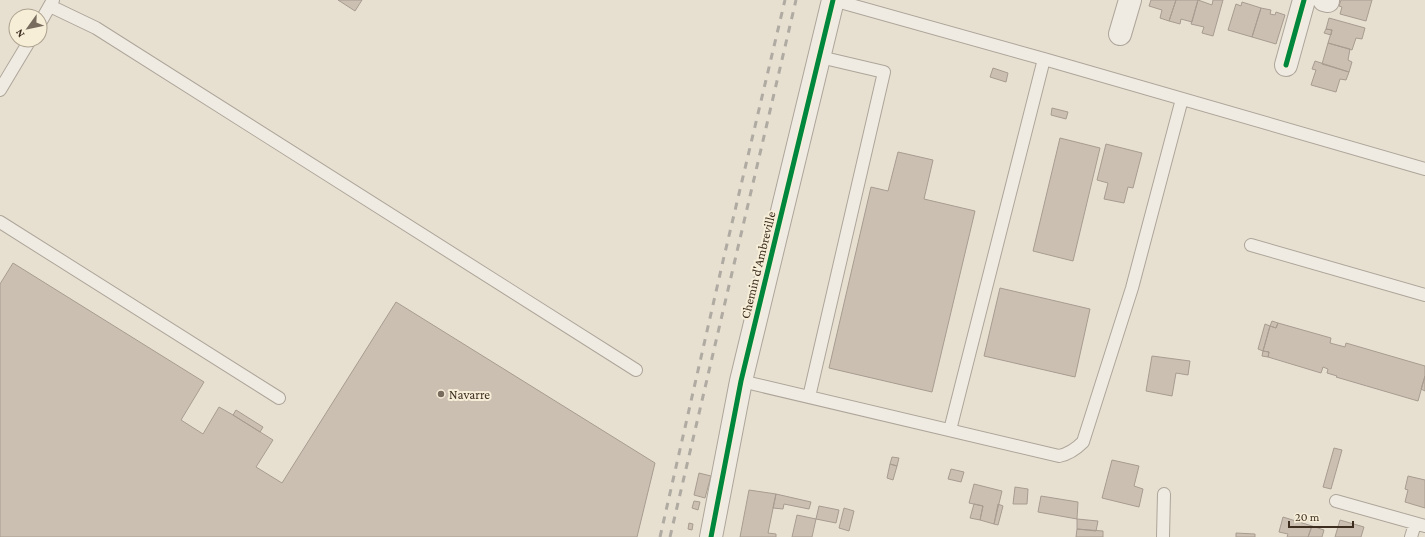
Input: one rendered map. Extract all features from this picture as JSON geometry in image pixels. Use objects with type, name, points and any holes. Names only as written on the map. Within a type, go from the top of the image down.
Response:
[{"type":"street","name":"Chemin d'Ambreville","points":[[711,537],[741,381],[833,0]]},
{"type":"street","points":[[1120,34],[1130,0]]},
{"type":"street","points":[[1286,66],[1304,0]]},
{"type":"street","points":[[1324,0],[1328,0]]},
{"type":"lane","points":[[833,0],[1182,98],[1425,169]]},
{"type":"lane","points":[[52,3],[96,28],[636,370]]},
{"type":"lane","points":[[0,90],[25,48]]},
{"type":"lane","points":[[809,397],[884,72],[820,57]]},
{"type":"lane","points":[[950,430],[1044,59]]},
{"type":"lane","points":[[741,381],[1059,456],[1073,451],[1082,442],[1132,288],[1182,98]]},
{"type":"lane","points":[[0,222],[279,398]]},
{"type":"lane","points":[[1251,245],[1425,295]]},
{"type":"lane","points":[[1163,537],[1164,494]]},
{"type":"lane","points":[[1336,501],[1420,525],[1411,537]]},
{"type":"building","points":[[338,0],[362,0],[355,11]]},
{"type":"building","points":[[1151,0],[1176,0],[1169,21],[1160,18],[1162,10],[1149,6]]},
{"type":"building","points":[[1176,0],[1198,0],[1192,22],[1181,19],[1180,24],[1169,21]]},
{"type":"building","points":[[1198,0],[1212,5],[1213,0],[1223,0],[1213,36],[1202,33],[1204,27],[1191,24]]},
{"type":"building","points":[[1341,0],[1372,0],[1366,21],[1340,14],[1342,7],[1339,6]]},
{"type":"building","points":[[1242,2],[1261,8],[1252,37],[1228,30],[1236,4],[1241,6]]},
{"type":"building","points":[[1261,8],[1271,10],[1270,14],[1275,15],[1276,12],[1285,15],[1276,44],[1252,37]]},
{"type":"building","points":[[1329,18],[1365,28],[1362,39],[1356,38],[1352,50],[1328,43],[1332,30],[1326,29]]},
{"type":"building","points":[[1326,29],[1332,30],[1331,35],[1324,33]]},
{"type":"building","points":[[1328,43],[1350,49],[1348,60],[1352,62],[1349,72],[1322,64]]},
{"type":"building","points":[[1315,61],[1349,72],[1346,80],[1340,79],[1336,92],[1311,85],[1316,70],[1312,69]]},
{"type":"building","points":[[993,68],[1008,73],[1006,82],[990,77]]},
{"type":"building","points":[[1052,108],[1068,112],[1066,119],[1051,115]]},
{"type":"building","points":[[1060,138],[1100,148],[1073,261],[1033,251]]},
{"type":"building","points":[[1106,144],[1142,153],[1133,188],[1128,187],[1124,203],[1104,199],[1108,183],[1097,180]]},
{"type":"building","points":[[898,152],[933,160],[924,199],[975,211],[932,392],[829,368],[871,187],[888,191]]},
{"type":"building","name":"Navarre","points":[[13,263],[204,382],[181,420],[203,434],[219,407],[233,415],[273,440],[256,467],[282,483],[396,302],[655,463],[637,537],[0,537],[0,284]]},
{"type":"building","points":[[1000,288],[1090,309],[1075,377],[984,356]]},
{"type":"building","points":[[1272,321],[1278,323],[1276,328],[1270,326]]},
{"type":"building","points":[[1278,323],[1331,338],[1330,343],[1345,347],[1346,343],[1425,366],[1425,376],[1418,401],[1336,377],[1337,376],[1327,373],[1328,369],[1323,367],[1321,373],[1268,357],[1269,352],[1263,351],[1270,326],[1276,328]]},
{"type":"building","points":[[1265,324],[1270,326],[1263,351],[1258,349]]},
{"type":"building","points":[[1263,351],[1269,352],[1268,357],[1262,356]]},
{"type":"building","points":[[1152,356],[1190,361],[1188,375],[1176,373],[1172,396],[1146,391]]},
{"type":"building","points":[[1425,376],[1425,391],[1421,389]]},
{"type":"building","points":[[236,410],[263,427],[260,432],[233,415]]},
{"type":"building","points":[[1334,448],[1342,450],[1331,489],[1323,487]]},
{"type":"building","points":[[892,457],[899,458],[897,466],[890,464]]},
{"type":"building","points":[[1112,460],[1139,466],[1134,486],[1143,489],[1139,507],[1102,498]]},
{"type":"building","points":[[890,464],[897,466],[893,480],[887,478]]},
{"type":"building","points":[[951,469],[964,472],[961,482],[948,479]]},
{"type":"building","points":[[699,473],[711,476],[705,498],[694,495]]},
{"type":"building","points":[[1408,476],[1425,480],[1425,508],[1405,502],[1408,490],[1405,489]]},
{"type":"building","points":[[974,484],[1002,491],[994,524],[980,520],[983,506],[969,503]]},
{"type":"building","points":[[1015,487],[1028,489],[1027,504],[1013,504]]},
{"type":"building","points":[[749,490],[776,494],[768,533],[776,534],[776,537],[740,537]]},
{"type":"building","points":[[776,494],[811,502],[809,509],[784,504],[783,509],[773,508]]},
{"type":"building","points":[[1041,496],[1078,502],[1077,519],[1038,512]]},
{"type":"building","points":[[694,501],[700,502],[698,510],[692,508]]},
{"type":"building","points":[[974,504],[983,506],[980,520],[970,518]]},
{"type":"building","points":[[998,504],[1003,506],[998,525],[994,524]]},
{"type":"building","points":[[819,506],[839,510],[836,523],[816,519]]},
{"type":"building","points":[[844,508],[854,511],[849,531],[839,528]]},
{"type":"building","points":[[797,515],[816,519],[812,537],[792,537]]},
{"type":"building","points":[[1283,517],[1312,526],[1308,537],[1287,537],[1288,534],[1279,532]]},
{"type":"building","points":[[1077,519],[1098,521],[1096,531],[1077,529]]},
{"type":"building","points":[[1340,520],[1364,527],[1361,537],[1335,537]]},
{"type":"building","points":[[689,523],[693,524],[692,530],[688,529]]},
{"type":"building","points":[[1312,526],[1324,530],[1322,537],[1308,537]]},
{"type":"building","points":[[1077,529],[1103,531],[1103,537],[1076,537]]},
{"type":"building","points":[[1236,533],[1255,534],[1255,537],[1236,537]]},
{"type":"railway","points":[[660,537],[723,261],[785,0]]},
{"type":"railway","points":[[670,537],[796,0]]},
{"type":"cycle path","points":[[711,537],[741,381],[833,0]]},
{"type":"cycle path","points":[[1286,65],[1304,0]]},
{"type":"place","name":"Navarre","points":[[441,394]]}]
